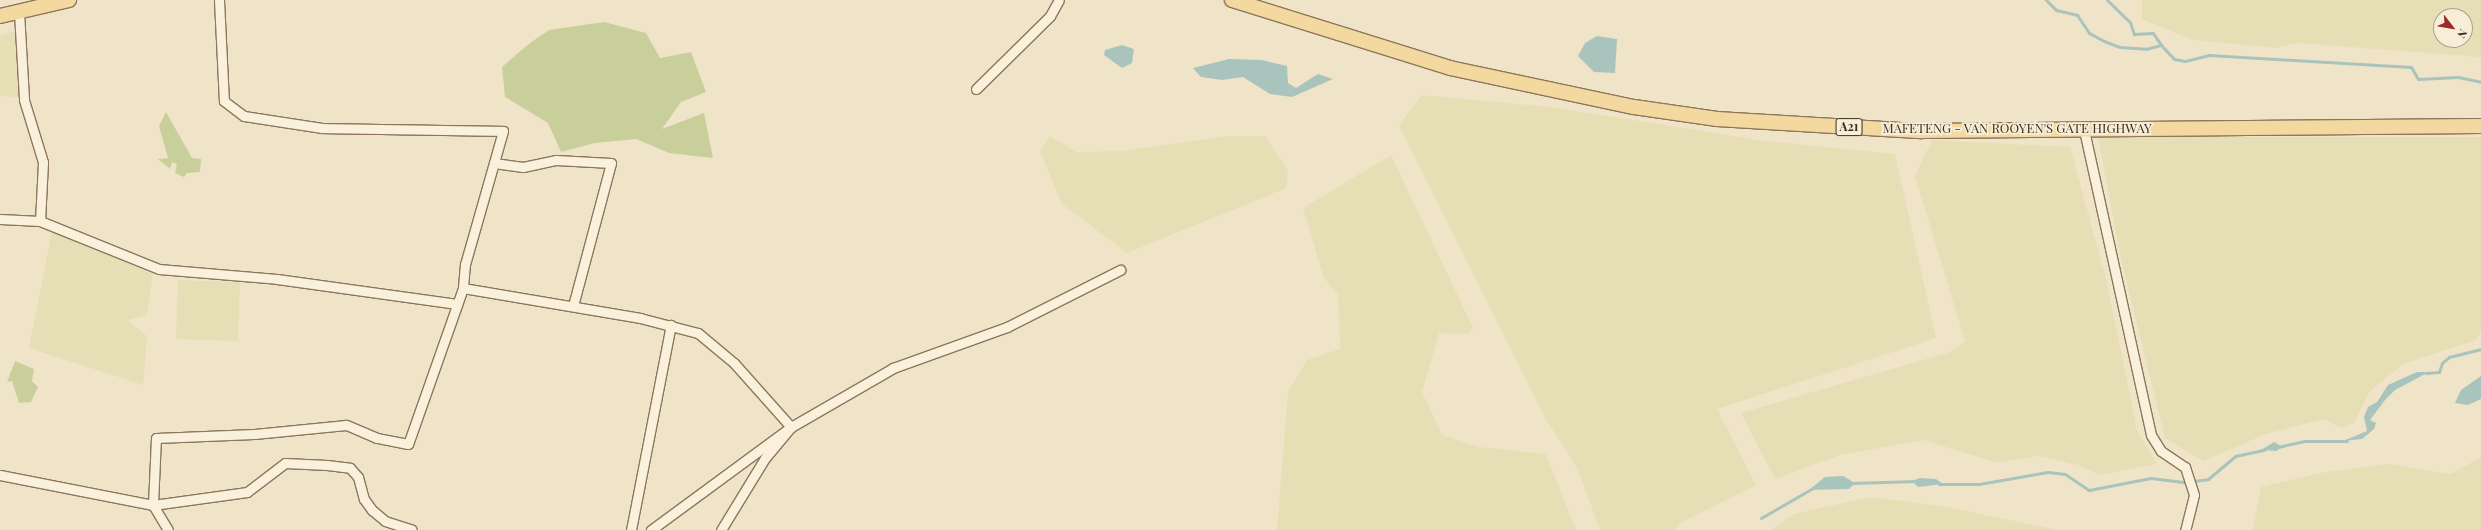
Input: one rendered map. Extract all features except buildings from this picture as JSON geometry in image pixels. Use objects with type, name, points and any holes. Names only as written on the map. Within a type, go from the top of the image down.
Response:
[{"type":"main road","points":[[0,16],[69,0]]},
{"type":"main road","name":"MAFETENG - VAN ROOYEN'S GATE HIGHWAY","points":[[1232,0],[1450,68],[1634,107],[1717,119],[1795,125],[1922,131],[2481,126]]},
{"type":"street","points":[[168,530],[153,505],[156,438],[254,434],[346,425],[377,438],[408,444],[463,288],[465,264],[503,131],[322,128],[244,116],[224,100],[219,0]]},
{"type":"street","points":[[976,89],[1050,16],[1059,0]]},
{"type":"street","points":[[19,12],[24,100],[43,162],[40,221]]},
{"type":"street","points":[[2084,130],[2151,435],[2161,451],[2185,467],[2194,495],[2185,530]]},
{"type":"street","points":[[494,163],[523,167],[556,160],[611,163],[573,306]]},
{"type":"street","points":[[0,219],[40,221],[159,269],[276,279],[457,304]]},
{"type":"street","points":[[651,530],[791,427],[893,368],[1007,327],[1120,270]]},
{"type":"street","points":[[463,288],[573,306],[671,325],[698,332],[734,363],[791,427]]},
{"type":"street","points":[[631,530],[671,325]]},
{"type":"street","points":[[721,530],[765,458],[791,427]]},
{"type":"street","points":[[0,475],[153,505],[247,492],[285,463],[350,468],[358,476],[364,499],[372,510],[385,521],[412,530]]},
{"type":"shaded area","points":[[2142,0],[2481,0],[2481,57],[2298,43],[2276,48],[2192,40],[2142,19]]},
{"type":"shaded area","points":[[15,31],[18,97],[0,96],[0,36]]},
{"type":"shaded area","points":[[1422,95],[1551,107],[1765,141],[1895,154],[1936,338],[1717,409],[1756,485],[1682,522],[1674,530],[1600,530],[1577,467],[1547,421],[1399,125]]},
{"type":"shaded area","points":[[1050,136],[1076,152],[1122,151],[1228,136],[1265,136],[1288,171],[1286,188],[1127,253],[1062,204],[1040,151]]},
{"type":"shaded area","points":[[2098,137],[2481,137],[2481,331],[2476,340],[2403,364],[2369,392],[2354,423],[2341,428],[2324,419],[2266,434],[2203,461],[2165,438],[2121,259]]},
{"type":"shaded area","points":[[1932,140],[2070,147],[2107,283],[2137,430],[2157,464],[2100,475],[2079,465],[2038,456],[1997,463],[1924,440],[1840,455],[1775,479],[1741,413],[1950,352],[1965,341],[1915,176]]},
{"type":"shaded area","points":[[1391,155],[1473,328],[1468,334],[1439,333],[1422,392],[1442,435],[1479,447],[1546,454],[1576,530],[1277,530],[1288,392],[1307,360],[1340,349],[1338,295],[1324,278],[1303,208]]},
{"type":"shaded area","points":[[52,231],[153,274],[147,315],[127,320],[147,336],[143,385],[29,348]]},
{"type":"shaded area","points":[[178,280],[240,282],[238,341],[176,339]]},
{"type":"shaded area","points":[[2481,457],[2481,530],[2253,530],[2261,487],[2320,473],[2388,464],[2451,474]]},
{"type":"shaded area","points":[[1870,497],[1942,506],[2058,530],[1771,530],[1794,514]]},
{"type":"green space","points":[[604,22],[646,33],[660,58],[691,52],[706,92],[681,102],[662,129],[704,113],[713,158],[669,153],[636,139],[595,143],[561,152],[548,123],[505,97],[502,67],[530,43],[549,30]]},
{"type":"green space","points":[[166,112],[192,158],[201,159],[200,172],[187,173],[184,177],[175,173],[177,164],[172,162],[170,169],[158,159],[168,158],[159,126]]},
{"type":"green space","points":[[15,361],[34,369],[32,381],[38,387],[31,402],[19,403],[12,381],[7,382]]},
{"type":"water","points":[[1597,36],[1617,39],[1615,73],[1594,72],[1578,56],[1585,43]]},
{"type":"water","points":[[1122,45],[1134,49],[1132,63],[1122,68],[1104,55],[1105,50]]},
{"type":"water","points":[[1229,59],[1262,60],[1287,66],[1288,83],[1296,88],[1318,74],[1333,79],[1292,97],[1270,94],[1243,77],[1222,80],[1201,77],[1193,68]]},
{"type":"water","points":[[2417,372],[2429,372],[2395,390],[2385,400],[2370,420],[2376,423],[2374,429],[2362,439],[2343,441],[2367,431],[2364,417],[2368,407],[2377,402],[2388,385]]},
{"type":"water","points":[[2481,376],[2481,399],[2468,405],[2455,403],[2461,390]]},
{"type":"water","points":[[2274,442],[2281,446],[2277,451],[2261,450]]},
{"type":"water","points":[[1843,476],[1855,483],[1849,489],[1809,490],[1825,477]]},
{"type":"water","points":[[1920,478],[1936,479],[1943,484],[1918,487],[1912,481]]},
{"type":"waterway","points":[[2046,0],[2056,10],[2077,15],[2089,33],[2104,41],[2120,47],[2146,49],[2161,45],[2174,59],[2185,61],[2209,55],[2411,67],[2418,79],[2458,77],[2481,82]]},
{"type":"waterway","points":[[2107,0],[2130,22],[2134,34],[2153,33],[2161,45]]},
{"type":"waterway","points":[[2426,373],[2439,372],[2442,363],[2449,357],[2481,349]]},
{"type":"waterway","points":[[2278,447],[2304,441],[2347,441]]},
{"type":"waterway","points":[[1939,484],[1979,484],[2048,472],[2065,474],[2089,490],[2151,478],[2185,482],[2208,479],[2235,456],[2264,450]]},
{"type":"waterway","points":[[1852,483],[1916,481]]},
{"type":"waterway","points":[[1761,518],[1813,488]]}]
